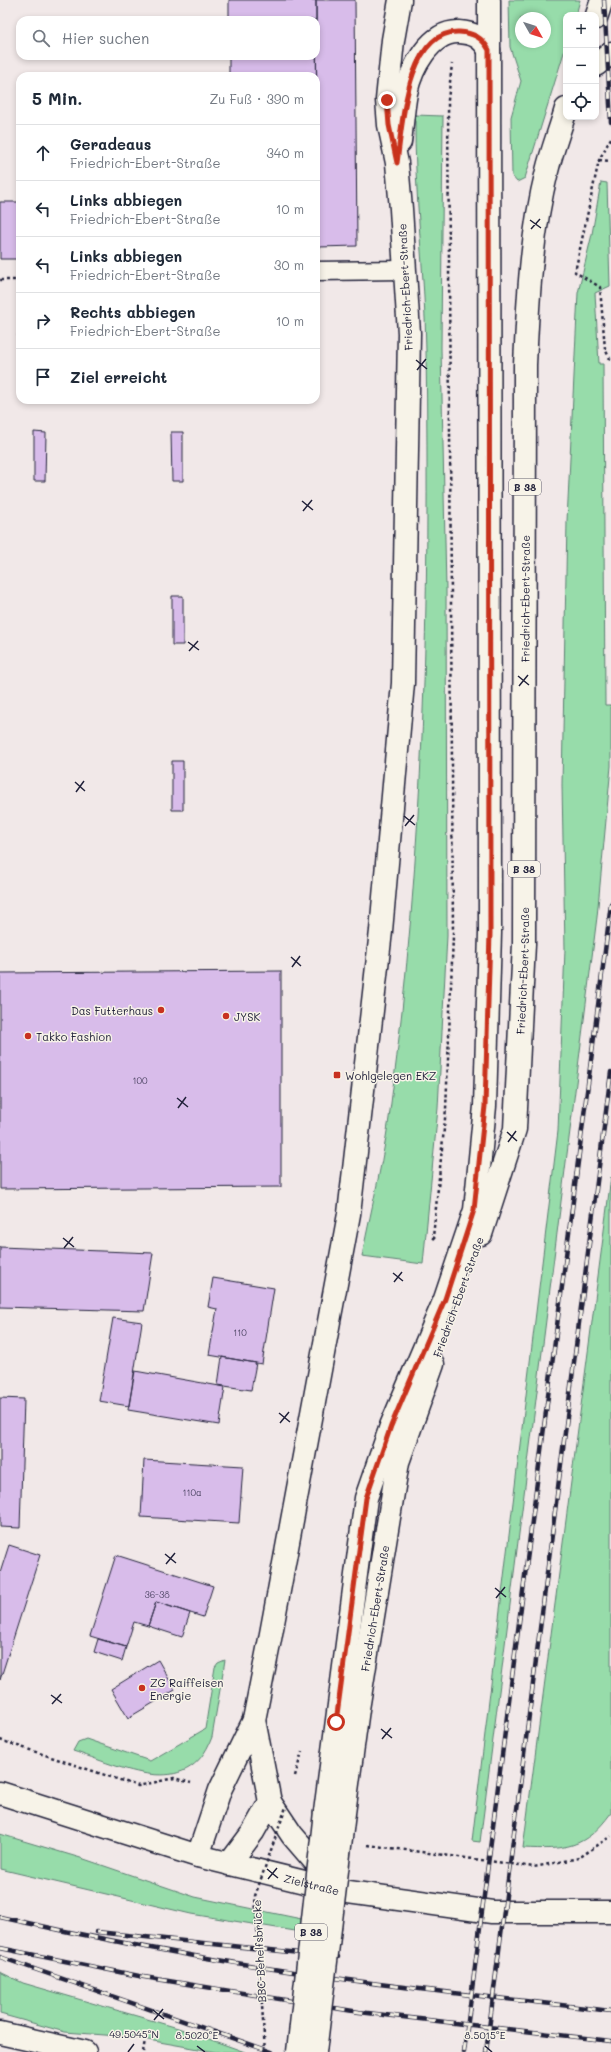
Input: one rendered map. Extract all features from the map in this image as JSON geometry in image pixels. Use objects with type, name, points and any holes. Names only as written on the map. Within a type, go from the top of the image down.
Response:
[{"type":"main road","name":"Friedrich-Ebert-Straße","points":[[198,1856],[220,1790],[254,1720],[289,1539],[348,1214],[380,931],[403,683],[409,333],[397,163],[389,125],[387,100],[393,40],[400,0]]},
{"type":"main road","name":"Friedrich-Ebert-Straße","points":[[335,1812],[366,1498],[391,1426],[445,1299],[474,1210],[485,1106],[490,933],[489,0]]},
{"type":"main road","points":[[598,12],[602,0]]},
{"type":"main road","name":"Friedrich-Ebert-Straße","points":[[397,163],[406,92],[410,79],[420,60],[432,44],[439,38],[457,32]]},
{"type":"main road","points":[[457,32],[469,33],[477,36],[484,42],[489,50]]},
{"type":"main road","points":[[599,63],[611,53]]},
{"type":"main road","name":"Friedrich-Ebert-Straße","points":[[335,1812],[358,1709],[398,1462],[484,1226],[515,1129],[524,944],[526,342],[535,236],[547,171],[563,119]]},
{"type":"main road","name":"Friedrich-Ebert-Straße","points":[[254,1720],[278,1804],[292,1835],[341,1891]]},
{"type":"main road","name":"Zielstraße","points":[[0,1793],[198,1856],[341,1891],[492,1912],[611,1912]]},
{"type":"main road","points":[[229,1864],[253,1832],[278,1804]]},
{"type":"main road","name":"B 38","points":[[298,2052],[335,1812]]},
{"type":"main road","name":"B 38","points":[[315,2052],[335,1812]]},
{"type":"main road","points":[[0,2032],[86,2052]]},
{"type":"lane","points":[[320,271],[405,270]]},
{"type":"path","points":[[433,1237],[446,1109],[453,936],[448,100],[457,32]]},
{"type":"path","points":[[611,138],[599,160],[575,272],[600,287],[605,349],[611,361]]},
{"type":"path","points":[[599,160],[611,161]]},
{"type":"path","points":[[0,280],[16,280]]},
{"type":"path","name":"BBC-Behelfsbrücke","points":[[265,2052],[255,1896],[278,1804]]},
{"type":"path","points":[[143,2052],[145,2040]]},
{"type":"green space","points":[[509,0],[580,0],[577,12],[563,12],[563,56],[525,178],[517,182],[512,176],[511,117],[521,81],[510,47]]},
{"type":"green space","points":[[415,115],[443,116],[441,348],[446,589],[447,936],[438,1108],[423,1264],[362,1256],[378,1180],[391,1103],[411,916],[418,822],[425,634],[427,445],[424,292],[416,174]]},
{"type":"green space","points":[[601,182],[607,183],[610,286],[595,293],[599,364],[603,364],[605,705],[611,705],[611,766],[597,917],[480,1842],[472,1841],[558,1131],[565,949],[562,785],[567,521],[578,293],[592,234]]},
{"type":"green space","points":[[611,1177],[611,1813],[592,1834],[573,1845],[538,1849],[523,1848]]},
{"type":"green space","points":[[225,1660],[212,1737],[201,1757],[187,1769],[170,1774],[151,1774],[131,1771],[73,1751],[78,1742],[86,1739],[150,1761],[205,1729],[215,1667],[218,1663]]},
{"type":"green space","points":[[0,1834],[84,1859],[195,1897],[340,1927],[338,1938],[191,1914],[0,1869]]},
{"type":"green space","points":[[0,1972],[23,1983],[178,2028],[245,2052],[216,2052],[131,2037],[65,2032],[0,2014]]},
{"type":"building","points":[[229,0],[316,0],[316,16],[229,16]]},
{"type":"building","points":[[316,0],[355,0],[357,246],[320,247],[320,72],[317,72],[316,60],[320,60],[320,16],[316,16]]},
{"type":"building","points":[[229,60],[316,60],[316,72],[229,72]]},
{"type":"building","points":[[0,202],[16,202],[16,259],[0,259]]},
{"type":"building","points":[[34,432],[46,433],[45,481],[34,481]]},
{"type":"building","points":[[171,432],[183,432],[183,481],[172,481]]},
{"type":"building","points":[[172,596],[183,596],[183,645],[172,645]]},
{"type":"building","points":[[172,761],[183,761],[183,810],[172,810]]},
{"type":"building","points":[[281,971],[281,1187],[0,1189],[0,973]]},
{"type":"building","points":[[0,1247],[153,1253],[144,1311],[0,1307]]},
{"type":"building","points":[[213,1278],[274,1288],[262,1364],[209,1355],[217,1309],[208,1307]]},
{"type":"building","points":[[113,1318],[142,1322],[129,1406],[99,1401]]},
{"type":"building","points":[[222,1357],[256,1363],[251,1390],[218,1385]]},
{"type":"building","points":[[135,1371],[225,1387],[219,1425],[128,1410]]},
{"type":"building","points":[[0,1398],[24,1399],[20,1528],[0,1527]]},
{"type":"building","points":[[144,1460],[243,1466],[239,1523],[141,1517]]},
{"type":"building","points":[[9,1545],[40,1555],[0,1680],[0,1573]]},
{"type":"building","points":[[116,1555],[213,1586],[203,1617],[156,1602],[148,1626],[134,1622],[126,1647],[90,1636]]},
{"type":"building","points":[[156,1602],[190,1613],[182,1637],[148,1626]]},
{"type":"building","points":[[98,1639],[126,1647],[122,1661],[94,1652]]},
{"type":"building","points":[[158,1660],[175,1690],[128,1718],[111,1689]]},
{"type":"railway","points":[[604,0],[611,122]]},
{"type":"railway","points":[[464,2052],[611,904]]},
{"type":"railway","points":[[486,2052],[611,1072]]},
{"type":"railway","points":[[0,1917],[227,1962],[395,1986],[611,2011]]},
{"type":"railway","points":[[97,1932],[338,1957]]},
{"type":"railway","points":[[0,1948],[144,1977],[359,2012],[611,2041]]},
{"type":"railway","points":[[0,1957],[272,2052]]},
{"type":"place","name":"Das Futterhaus","points":[[161,1010]]},
{"type":"place","name":"JYSK","points":[[226,1016]]},
{"type":"place","name":"Takko Fashion","points":[[28,1036]]},
{"type":"place","name":"Wohlgelegen EKZ","points":[[337,1075]]},
{"type":"place","name":"ZG Raiffeisen Energie","points":[[142,1688]]},
{"type":"route","points":[[336,1722],[366,1498],[391,1426],[445,1299],[474,1210],[485,1106],[490,933],[489,50],[484,42],[477,36],[469,33],[457,32],[447,34],[432,44],[415,68],[406,92],[397,163],[389,125],[387,100]]}]
